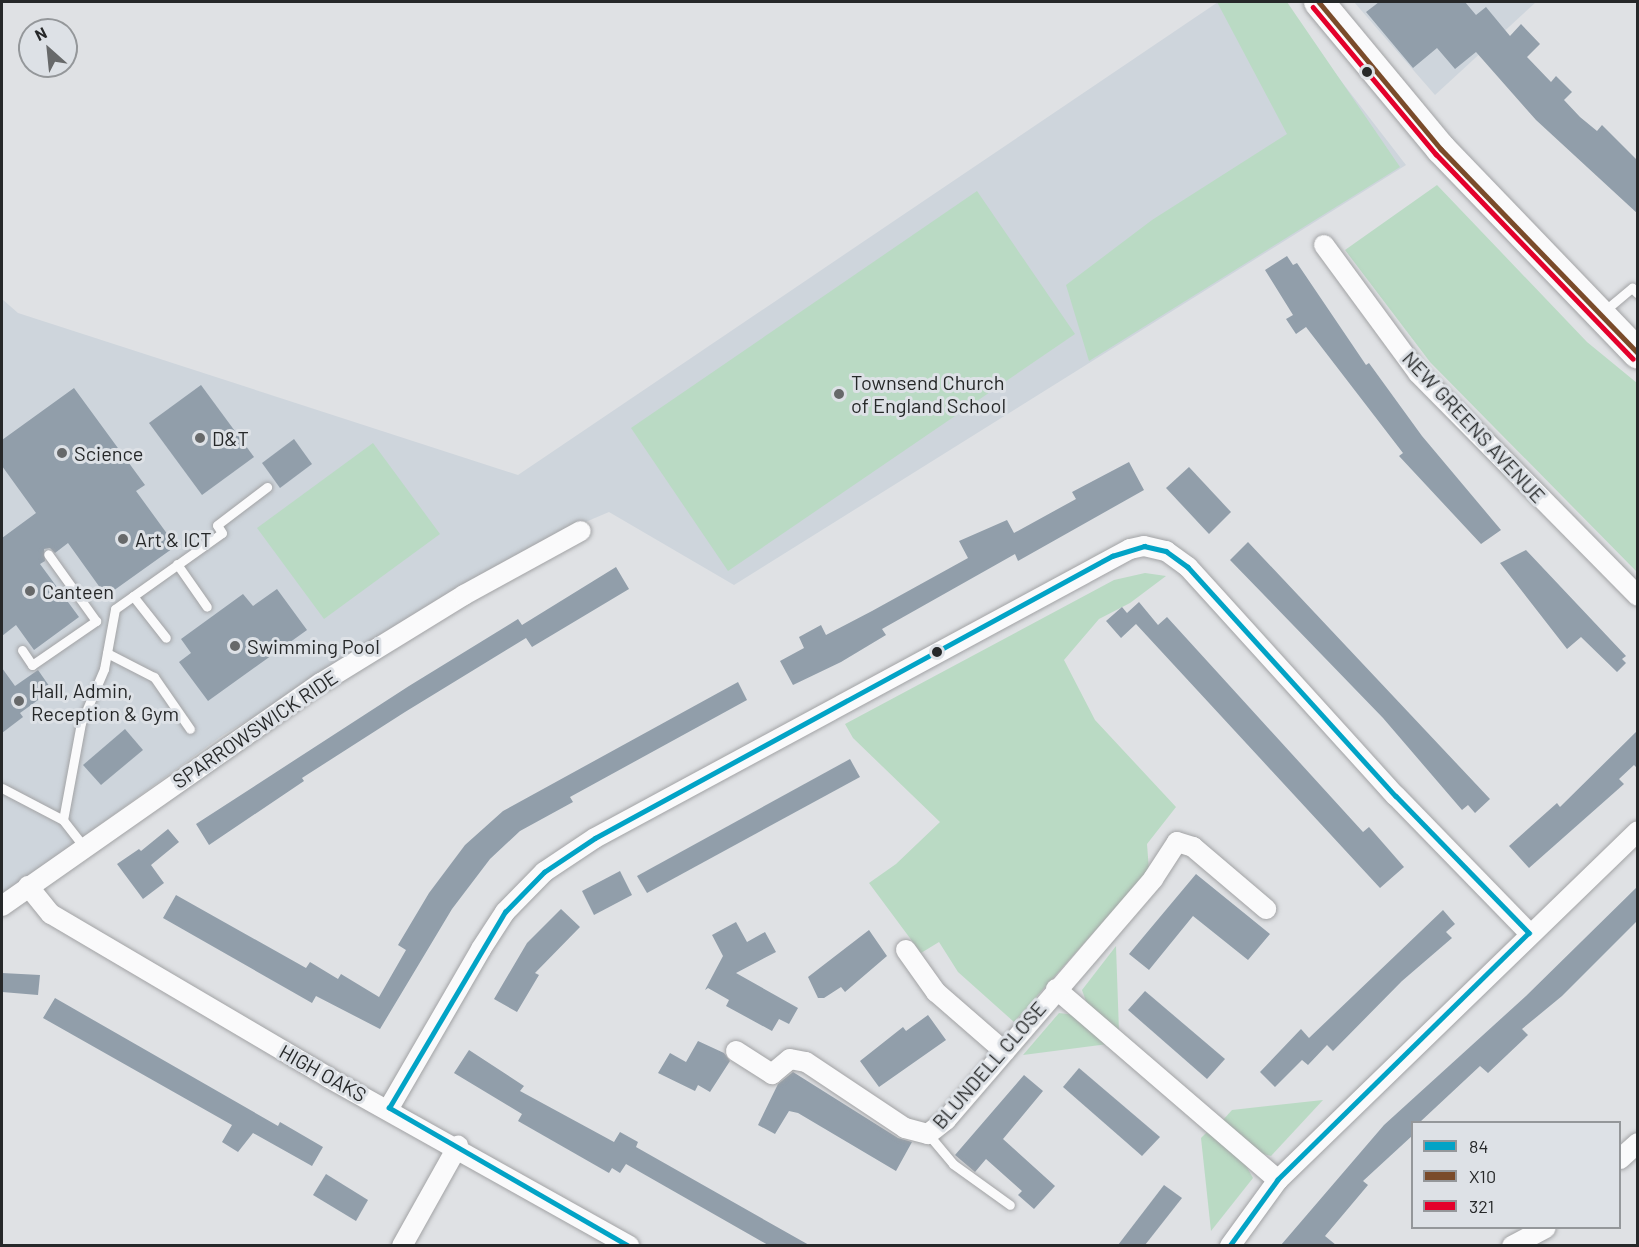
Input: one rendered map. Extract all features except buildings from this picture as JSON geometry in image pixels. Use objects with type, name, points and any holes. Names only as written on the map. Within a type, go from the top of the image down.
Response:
[{"type":"main road","points":[[1319,2],[1441,149],[1598,317],[1638,354]]},
{"type":"street","name":"NEW GREENS AVENUE","points":[[1324,245],[1418,373],[1638,596]]},
{"type":"street","name":"SPARROWSWICK RIDE","points":[[2,906],[321,682],[464,595],[581,531]]},
{"type":"street","points":[[389,1108],[481,949],[505,912],[544,872],[595,838],[1130,549],[1144,546],[1166,551],[1188,567],[1396,796],[1529,933]]},
{"type":"street","points":[[1230,1245],[1278,1180],[1529,933],[1638,831]]},
{"type":"street","name":"BLUNDELL CLOSE","points":[[736,1051],[772,1074],[790,1059],[807,1062],[905,1128],[928,1134],[946,1120],[1005,1052],[1056,989],[1153,879],[1178,842],[1193,847],[1266,909]]},
{"type":"street","name":"HIGH OAKS","points":[[28,886],[51,914],[629,1245]]},
{"type":"street","points":[[906,950],[936,992],[1005,1052]]},
{"type":"street","name":"BLUNDELL CLOSE","points":[[1056,989],[1278,1180]]},
{"type":"street","points":[[1621,1158],[1638,1143]]},
{"type":"street","points":[[402,1245],[458,1146]]},
{"type":"street","points":[[1512,1245],[1542,1229]]},
{"type":"lane","points":[[1598,317],[1632,288],[1638,294]]},
{"type":"lane","points":[[63,820],[81,723],[107,653],[115,609],[222,533],[217,525],[267,487]]},
{"type":"lane","points":[[48,554],[96,621],[112,624]]},
{"type":"lane","points":[[177,564],[207,607]]},
{"type":"lane","points":[[133,596],[166,638]]},
{"type":"lane","points":[[22,650],[32,665],[96,621]]},
{"type":"lane","points":[[107,653],[154,677],[190,729]]},
{"type":"lane","points":[[2,788],[63,820],[84,847]]},
{"type":"lane","points":[[928,1134],[953,1164],[1010,1205]]},
{"type":"shaded area","name":"Townsend Church of England School","points":[[1218,2],[1280,2],[1406,165],[734,585],[609,512],[562,532],[223,735],[2,896],[2,299],[18,313],[518,475]]},
{"type":"shaded area","points":[[1354,2],[1536,2],[1435,95]]},
{"type":"green space","points":[[1217,2],[1287,2],[1400,167],[1089,361],[1066,285],[1152,220],[1287,134]]},
{"type":"green space","points":[[1437,185],[1587,342],[1637,383],[1637,572],[1430,362],[1345,250]]},
{"type":"green space","points":[[977,191],[1075,334],[728,571],[631,428]]},
{"type":"green space","points":[[373,443],[440,534],[324,619],[257,528]]},
{"type":"green space","points":[[1145,573],[1166,576],[1130,603],[1099,619],[1064,660],[1095,720],[1176,807],[1147,844],[1149,870],[1014,1022],[958,972],[939,942],[921,953],[869,883],[896,864],[940,822],[853,738],[845,724],[1114,580]]},
{"type":"green space","points":[[1116,946],[1119,1032],[1087,1004],[1082,990]]},
{"type":"green space","points":[[1059,1013],[1075,1015],[1108,1044],[1023,1055]]},
{"type":"green space","points":[[1323,1100],[1271,1156],[1260,1153],[1223,1120],[1232,1110]]},
{"type":"green space","points":[[1209,1130],[1244,1162],[1253,1178],[1211,1231],[1201,1138]]},
{"type":"transit line","name":"X10","points":[[1319,2],[1441,149],[1638,353]]},
{"type":"transit line","name":"321","points":[[1313,7],[1436,154],[1633,359]]},
{"type":"transit line","name":"84","points":[[628,1246],[389,1108],[505,912],[544,872],[595,838],[1112,556],[1144,546],[1166,551],[1188,567],[1396,796],[1529,933],[1278,1180],[1230,1246]]},
{"type":"place","name":"Townsend Church of England School","points":[[839,394]]},
{"type":"place","name":"D&T","points":[[200,438]]},
{"type":"place","name":"Science","points":[[62,453]]},
{"type":"place","name":"Art & ICT","points":[[123,539]]},
{"type":"place","name":"Canteen","points":[[30,591]]},
{"type":"place","name":"Swimming Pool","points":[[235,646]]},
{"type":"place","name":"Hall, Admin, Reception & Gym","points":[[19,701]]}]
